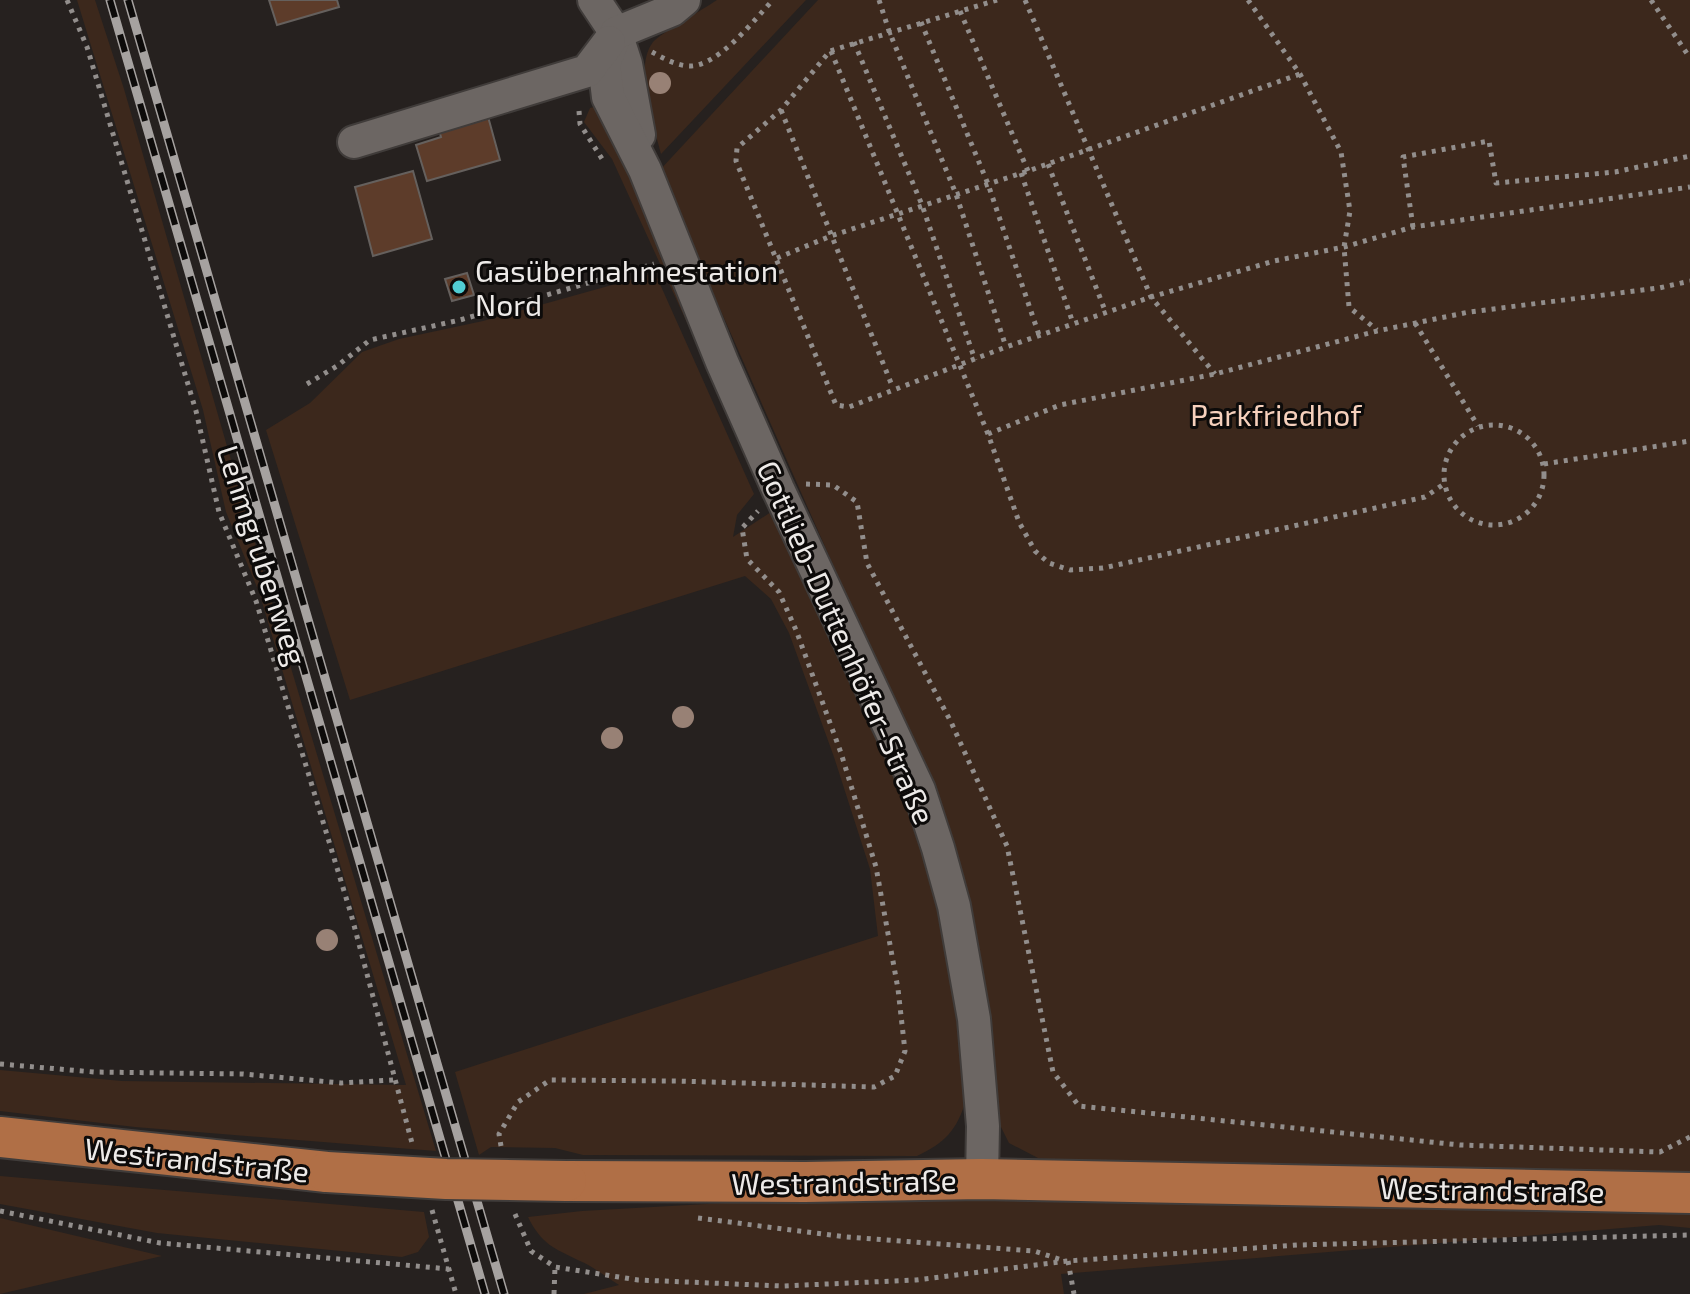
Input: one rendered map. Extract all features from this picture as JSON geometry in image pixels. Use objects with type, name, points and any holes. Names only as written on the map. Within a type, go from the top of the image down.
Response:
[{"type":"main road","name":"Westrandstraße","points":[[0,1137],[327,1172],[446,1179],[805,1182],[982,1179],[1690,1193]]},
{"type":"street","points":[[594,0],[616,33]]},
{"type":"street","points":[[354,142],[587,71],[616,33],[672,10],[684,0]]},
{"type":"street","name":"Gottlieb-Duttenhöfer-Straße","points":[[616,33],[604,64],[608,97],[645,170],[722,362],[778,489],[919,790],[938,848],[963,951],[974,1019],[983,1126],[982,1179]]},
{"type":"path","name":"Lehmgrubenweg","points":[[0,1064],[94,1072],[243,1074],[341,1083],[393,1080],[351,914],[256,601],[219,512],[196,411],[87,47],[67,0]]},
{"type":"path","points":[[616,33],[671,62],[689,66],[706,64],[773,0]]},
{"type":"path","points":[[879,0],[956,194],[1006,347]]},
{"type":"path","points":[[997,0],[830,51],[781,110],[737,148],[736,161],[836,405],[849,407],[1039,335],[1151,297],[1274,261],[1344,247],[1413,227],[1690,187]]},
{"type":"path","points":[[1025,0],[1151,297],[1215,374]]},
{"type":"path","points":[[1248,0],[1300,74],[1341,152],[1350,211],[1344,247],[1349,307],[1377,331]]},
{"type":"path","points":[[1651,0],[1690,58]]},
{"type":"path","points":[[960,11],[1028,171]]},
{"type":"path","points":[[921,22],[988,184],[1039,335]]},
{"type":"path","points":[[854,42],[922,205],[975,360]]},
{"type":"path","points":[[830,51],[988,434],[1019,522],[1035,551],[1049,563],[1070,570],[1103,568],[1425,497],[1444,484]]},
{"type":"path","points":[[777,258],[831,236],[1028,171],[1300,74]]},
{"type":"path","points":[[781,110],[893,388]]},
{"type":"path","points":[[1413,227],[1403,157],[1489,141],[1496,183],[1615,172],[1690,156]]},
{"type":"path","points":[[1048,164],[1106,313]]},
{"type":"path","points":[[1021,173],[1074,324]]},
{"type":"path","points":[[307,384],[337,366],[370,340],[460,320],[655,264]]},
{"type":"path","points":[[988,434],[1060,405],[1215,374],[1377,331],[1469,312],[1659,288],[1690,281]]},
{"type":"path","points":[[1415,323],[1478,426]]},
{"type":"path","points":[[1478,426],[1508,426],[1533,442],[1544,464],[1544,484],[1535,505],[1511,523],[1480,524],[1455,508],[1444,484],[1444,465],[1454,444],[1478,426]]},
{"type":"path","points":[[1544,464],[1690,441]]},
{"type":"path","points":[[502,1148],[499,1134],[518,1102],[550,1080],[874,1087],[895,1076],[905,1051],[898,989],[876,867],[841,753],[796,630],[779,592],[747,559],[742,528],[778,489],[800,484],[833,485],[857,502],[867,563],[951,722],[1007,846],[1053,1072],[1079,1106],[1460,1145],[1660,1152],[1690,1137]]},
{"type":"path","points":[[514,1206],[517,1221],[531,1251],[555,1267],[638,1280],[783,1286],[916,1280],[1068,1261],[1298,1245],[1690,1235]]},
{"type":"path","points":[[0,1211],[160,1243],[449,1269],[456,1294]]},
{"type":"path","points":[[684,1216],[846,1237],[1034,1251],[1068,1261]]},
{"type":"path","points":[[1068,1261],[1074,1294]]},
{"type":"path","points":[[554,1294],[555,1267]]},
{"type":"green space","points":[[77,0],[95,0],[124,89],[291,668],[436,1151],[135,1127],[0,1111],[0,1070],[122,1081],[406,1085],[259,592],[226,512],[203,410]]},
{"type":"green space","points":[[717,0],[806,0],[661,154],[647,97],[647,53],[658,38]]},
{"type":"green space","name":"Parkfriedhof","points":[[818,0],[1690,0],[1690,1176],[1085,1163],[1038,1158],[1009,1143],[997,1119],[922,766],[659,171]]},
{"type":"green space","points":[[601,105],[760,482],[612,159],[584,122],[590,108]]},
{"type":"green space","points":[[655,273],[754,494],[737,515],[733,537],[771,512],[901,786],[948,934],[966,1100],[949,1134],[917,1156],[583,1155],[555,1148],[491,1147],[479,1155],[455,1072],[878,936],[870,869],[789,633],[771,599],[745,576],[350,700],[266,430],[310,403],[362,352],[399,339],[483,321]]},
{"type":"green space","points":[[0,1176],[424,1212],[429,1237],[418,1252],[402,1257],[157,1233],[0,1204]]},
{"type":"green space","points":[[848,1196],[1690,1209],[1690,1228],[1659,1225],[1061,1274],[1064,1294],[584,1294],[619,1285],[550,1245],[538,1234],[528,1217],[582,1211]]},
{"type":"green space","points":[[0,1218],[162,1256],[0,1294]]},
{"type":"building","points":[[269,0],[337,0],[339,7],[277,25]]},
{"type":"building","points":[[487,113],[500,160],[427,181],[416,145],[441,137],[438,127]]},
{"type":"building","points":[[413,171],[432,239],[373,256],[355,187]]},
{"type":"building","name":"Gasübernahmestation Nord","points":[[467,273],[474,295],[452,301],[445,279]]},
{"type":"railway","points":[[110,0],[485,1294]]},
{"type":"railway","points":[[128,0],[504,1294]]},
{"type":"place","name":"Gasübernahmestation Nord","points":[[459,287]]}]
